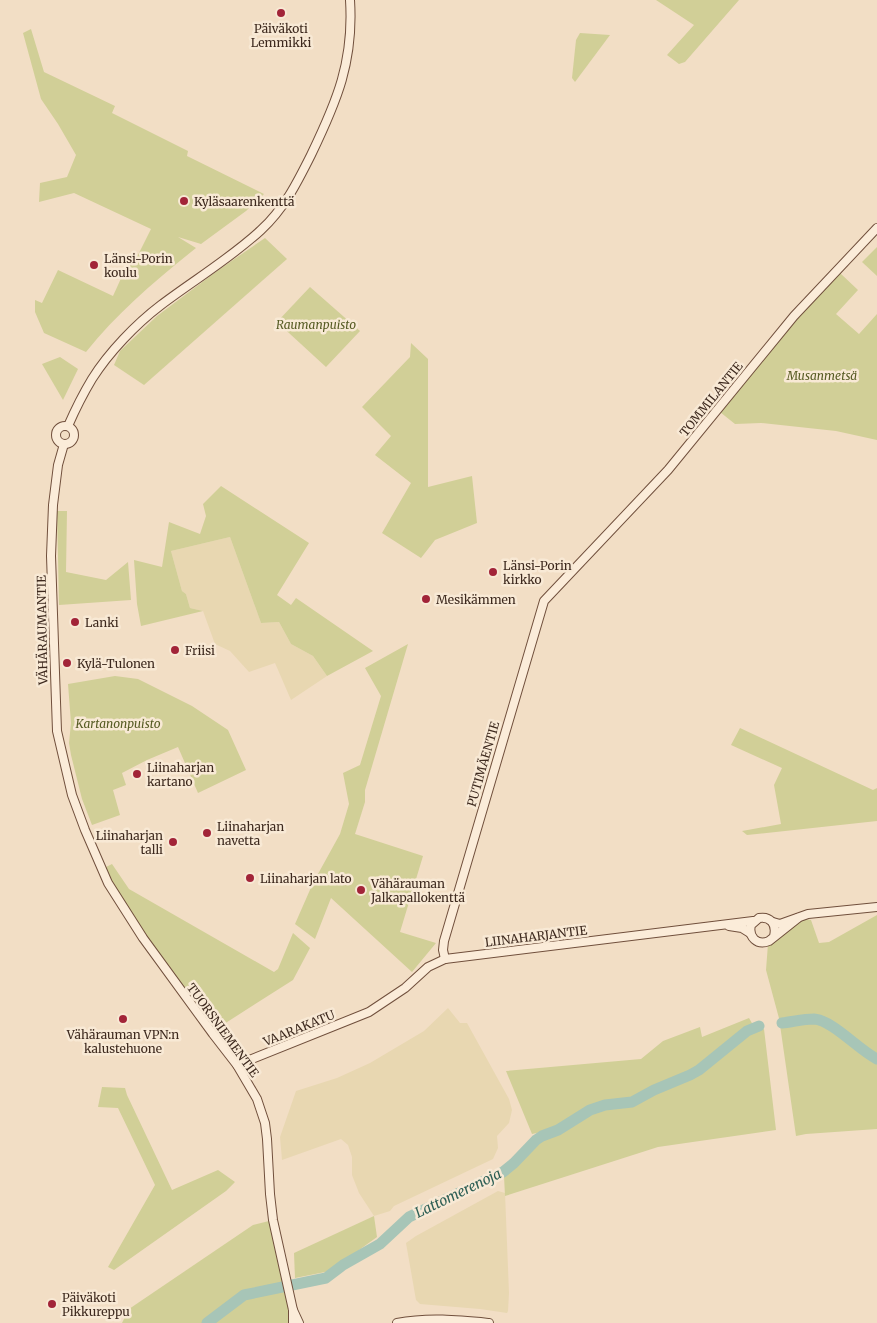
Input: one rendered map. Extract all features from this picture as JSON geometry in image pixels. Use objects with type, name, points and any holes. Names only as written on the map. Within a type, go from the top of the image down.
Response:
[{"type":"main road","points":[[68,426],[92,378],[120,343],[160,306],[252,238],[288,200],[327,122],[346,70],[350,41],[350,0]]},
{"type":"main road","name":"TOMMILANTIE","points":[[561,582],[668,470],[794,316],[877,228]]},
{"type":"main road","points":[[68,426],[73,430],[74,437],[70,443],[64,444],[58,440],[56,434],[60,427],[68,426]]},
{"type":"main road","name":"VÄHÄRAUMANTIE","points":[[64,444],[57,476],[52,524],[55,693],[57,731],[72,795],[79,814]]},
{"type":"main road","name":"PUTIMÄENTIE","points":[[445,959],[444,941],[533,636],[544,601],[561,582]]},
{"type":"main road","name":"TUORSNIEMENTIE","points":[[79,814],[108,882],[143,938],[237,1065],[257,1099],[264,1123],[269,1160],[273,1220],[294,1310],[299,1323]]},
{"type":"main road","points":[[798,918],[767,943],[760,943],[754,940],[750,933],[753,921],[763,917],[780,924],[808,914],[877,907]]},
{"type":"main road","name":"LIINAHARJANTIE","points":[[369,1012],[405,988],[428,967],[445,959],[753,921]]},
{"type":"main road","points":[[773,922],[776,928],[774,936]]},
{"type":"main road","name":"LIINAHARJANTIE","points":[[722,924],[742,928],[750,933]]},
{"type":"main road","name":"VAARAKATU","points":[[237,1065],[369,1012]]},
{"type":"main road","name":"TUORSNIEMENTIE","points":[[293,1323],[294,1310]]},
{"type":"main road","points":[[397,1323],[410,1320],[450,1319],[489,1323]]},
{"type":"shaded area","points":[[230,537],[261,623],[279,622],[291,644],[313,656],[327,676],[291,700],[275,663],[249,672],[230,651],[215,644],[203,611],[190,608],[186,594],[182,591],[171,551]]},
{"type":"shaded area","points":[[448,1008],[460,1023],[467,1023],[509,1099],[512,1110],[509,1123],[497,1136],[498,1148],[493,1159],[394,1206],[390,1211],[374,1216],[359,1193],[352,1175],[352,1157],[348,1145],[341,1139],[282,1160],[280,1137],[296,1091],[337,1078],[370,1063],[424,1031]]},
{"type":"shaded area","points":[[498,1191],[505,1193],[509,1293],[507,1313],[420,1304],[416,1300],[406,1243]]},
{"type":"green space","points":[[656,0],[739,0],[685,62],[679,64],[667,55],[694,25]]},
{"type":"green space","points":[[31,29],[44,72],[115,106],[112,113],[188,151],[187,156],[264,194],[246,211],[201,244],[178,237],[196,248],[138,297],[111,323],[86,352],[44,333],[35,312],[35,300],[42,303],[58,270],[113,296],[128,263],[133,265],[151,229],[74,193],[39,202],[40,183],[67,177],[76,155],[41,99],[23,33]]},
{"type":"green space","points":[[580,33],[610,35],[575,82],[572,78],[576,40]]},
{"type":"green space","points":[[265,238],[287,259],[144,385],[114,365],[120,351],[157,316]]},
{"type":"green space","points":[[877,247],[877,276],[862,262]]},
{"type":"green space","name":"Musanmetsä","points":[[840,273],[858,290],[836,314],[859,334],[877,314],[877,440],[836,431],[761,423],[735,424],[720,412],[798,318]]},
{"type":"green space","name":"Raumanpuisto","points":[[310,287],[360,331],[326,367],[277,322]]},
{"type":"green space","points":[[411,343],[428,359],[428,487],[472,476],[477,523],[435,540],[421,558],[382,533],[411,483],[375,455],[391,436],[362,407],[410,357]]},
{"type":"green space","points":[[60,357],[78,369],[63,400],[42,364]]},
{"type":"green space","points":[[221,486],[309,543],[277,595],[291,605],[296,598],[373,651],[327,676],[313,656],[291,644],[279,622],[261,623],[230,537],[171,551],[182,591],[186,594],[190,608],[203,611],[141,626],[137,604],[134,560],[162,567],[169,522],[200,534],[206,516],[203,504]]},
{"type":"green space","points":[[57,511],[67,511],[66,572],[106,580],[128,562],[131,600],[59,605]]},
{"type":"green space","points":[[408,644],[365,790],[365,802],[355,834],[423,856],[400,932],[436,943],[412,972],[331,898],[315,939],[295,924],[313,883],[340,834],[349,804],[343,773],[360,765],[381,696],[365,668]]},
{"type":"green space","name":"Kartanonpuisto","points":[[115,676],[138,679],[192,706],[228,730],[246,770],[198,793],[178,747],[122,773],[126,785],[113,790],[120,815],[92,825],[82,799],[71,755],[68,684]]},
{"type":"green space","points":[[740,728],[873,790],[877,788],[877,821],[747,835],[742,831],[781,824],[774,785],[782,768],[731,745]]},
{"type":"green space","points":[[112,864],[129,889],[274,972],[278,969],[293,933],[310,948],[293,980],[224,1024],[213,1034],[108,883],[102,869]]},
{"type":"green space","points":[[877,915],[877,1129],[796,1136],[780,1025],[796,1021],[780,1022],[766,970],[768,944],[799,918],[811,920],[819,943],[829,942]]},
{"type":"green space","points":[[749,1018],[753,1025],[745,1029],[739,1036],[688,1074],[655,1086],[629,1099],[598,1104],[556,1129],[532,1134],[506,1071],[641,1059],[663,1041],[700,1027],[702,1037]]},
{"type":"green space","points":[[764,1029],[776,1130],[658,1147],[505,1196],[504,1176],[516,1167],[536,1143],[593,1112],[630,1105],[657,1090],[694,1076],[737,1042]]},
{"type":"green space","points":[[102,1087],[125,1088],[172,1190],[218,1170],[235,1182],[226,1191],[114,1270],[108,1267],[155,1185],[118,1108],[98,1107]]},
{"type":"green space","points":[[374,1216],[377,1237],[330,1271],[295,1278],[294,1253]]},
{"type":"green space","points":[[273,1220],[290,1323],[122,1323],[129,1309],[253,1225]]},
{"type":"waterway","name":"Lattomerenoja","points":[[782,1023],[814,1019],[829,1024],[877,1059]]},
{"type":"waterway","name":"Lattomerenoja","points":[[207,1323],[244,1295],[326,1278],[343,1265],[380,1244],[409,1217],[503,1172],[542,1136],[558,1130],[590,1110],[605,1105],[632,1102],[654,1090],[690,1075],[699,1070],[747,1031],[759,1026]]},
{"type":"place","name":"Päiväkoti Lemmikki","points":[[281,13]]},
{"type":"place","name":"Kyläsaarenkenttä","points":[[184,201]]},
{"type":"place","name":"Länsi-Porin koulu","points":[[94,265]]},
{"type":"place","name":"Länsi-Porin kirkko","points":[[493,572]]},
{"type":"place","name":"Mesikämmen","points":[[426,599]]},
{"type":"place","name":"Lanki","points":[[75,622]]},
{"type":"place","name":"Friisi","points":[[175,650]]},
{"type":"place","name":"Kylä-Tulonen","points":[[67,663]]},
{"type":"place","name":"Liinaharjan kartano","points":[[137,774]]},
{"type":"place","name":"Liinaharjan navetta","points":[[207,833]]},
{"type":"place","name":"Liinaharjan talli","points":[[173,842]]},
{"type":"place","name":"Liinaharjan lato","points":[[250,878]]},
{"type":"place","name":"Vähärauman Jalkapallokenttä","points":[[361,890]]},
{"type":"place","name":"Vähärauman VPN:n kalustehuone","points":[[123,1019]]},
{"type":"place","name":"Päiväkoti Pikkureppu","points":[[52,1304]]}]
